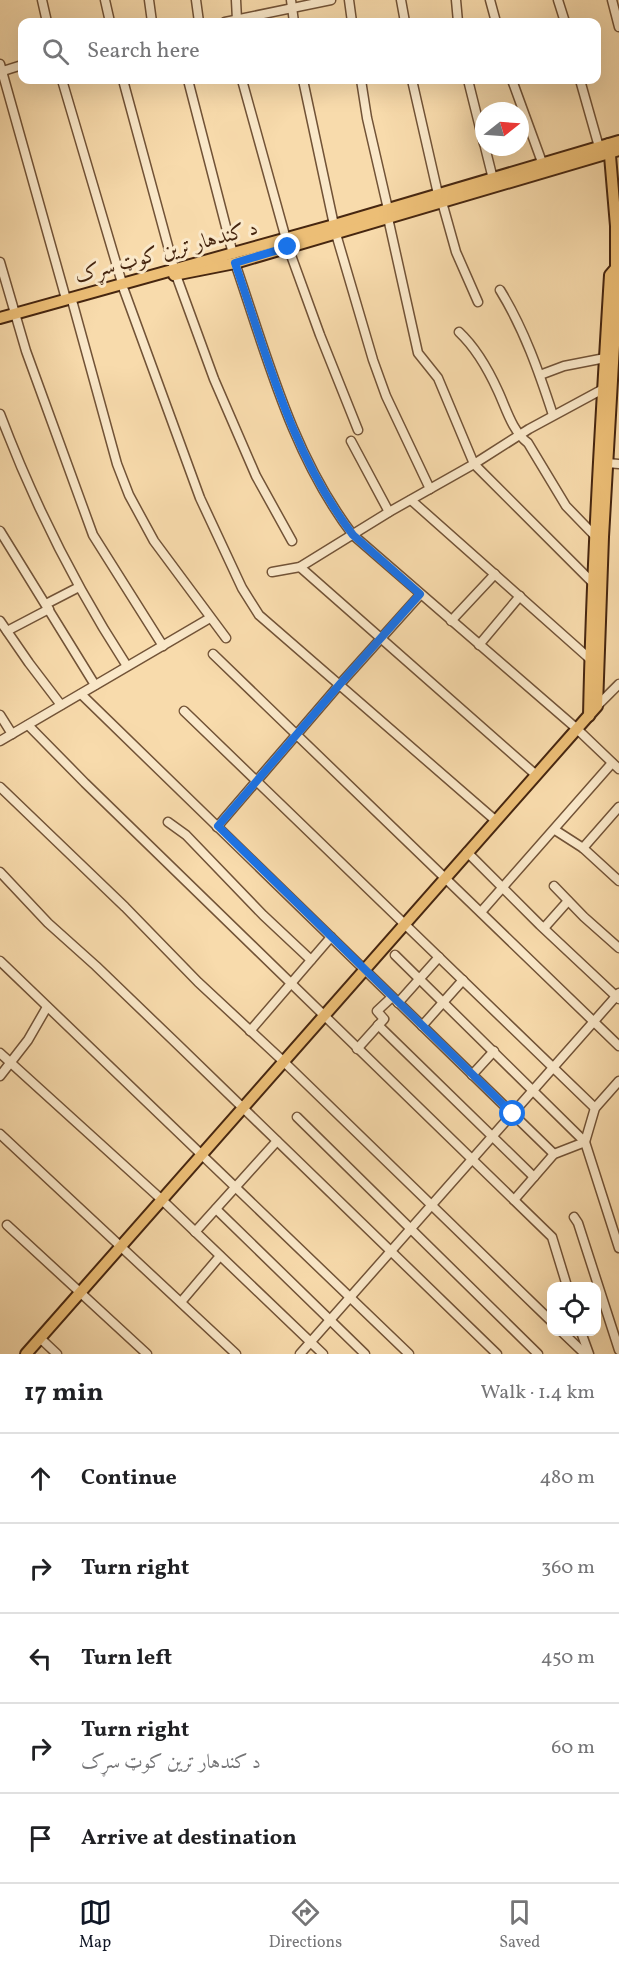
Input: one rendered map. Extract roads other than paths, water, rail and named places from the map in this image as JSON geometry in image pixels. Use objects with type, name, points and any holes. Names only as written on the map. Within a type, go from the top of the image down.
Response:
[{"type":"main road","name":"د کندهار ترين کوټ سړک","points":[[501,179],[611,147]]},
{"type":"main road","name":"د کندهار ترين کوټ سړک","points":[[0,324],[15,317],[175,271],[234,259],[335,230],[611,147]]},
{"type":"main road","points":[[26,1354],[597,706],[607,463],[618,315],[611,147]]},
{"type":"main road","points":[[588,716],[592,582],[610,275],[616,268]]},
{"type":"main road","name":"د کندهار ترين کوټ سړک","points":[[0,318],[15,317]]},
{"type":"street","points":[[42,0],[46,18]]},
{"type":"street","points":[[105,0],[109,18]]},
{"type":"street","points":[[149,0],[151,18]]},
{"type":"street","points":[[196,0],[198,18]]},
{"type":"street","points":[[236,0],[237,18]]},
{"type":"street","points":[[244,18],[292,4],[331,0]]},
{"type":"street","points":[[349,0],[351,18]]},
{"type":"street","points":[[401,0],[404,18]]},
{"type":"street","points":[[456,0],[458,18]]},
{"type":"street","points":[[490,0],[495,18]]},
{"type":"street","points":[[558,0],[564,18]]},
{"type":"street","points":[[612,0],[619,27]]},
{"type":"street","points":[[18,66],[1,69],[117,464],[129,495],[154,541],[226,638]]},
{"type":"street","points":[[63,84],[123,286],[201,498],[242,588],[259,615],[495,820]]},
{"type":"street","points":[[124,84],[175,271],[214,380],[256,476],[292,541]]},
{"type":"street","points":[[189,84],[234,259],[285,410],[304,457],[353,535],[616,766],[481,912]]},
{"type":"street","points":[[243,84],[287,243],[320,335],[358,430]]},
{"type":"street","points":[[304,84],[335,230],[373,360],[386,396],[430,489]]},
{"type":"street","points":[[362,84],[418,353],[438,378],[474,464],[592,582]]},
{"type":"street","points":[[413,84],[440,198],[456,252],[478,302]]},
{"type":"street","points":[[469,84],[475,108]]},
{"type":"street","points":[[513,84],[543,165]]},
{"type":"street","points":[[582,84],[611,147]]},
{"type":"street","points":[[490,156],[501,179]]},
{"type":"street","points":[[0,262],[15,317],[93,535],[163,646]]},
{"type":"street","points":[[500,290],[514,313],[540,375],[553,415]]},
{"type":"street","points":[[459,332],[473,345],[519,436],[528,443],[566,506],[595,536]]},
{"type":"street","points":[[540,375],[564,366],[605,358]]},
{"type":"street","points":[[272,572],[300,567],[553,415],[603,389]]},
{"type":"street","points":[[0,414],[21,470],[39,509],[92,612],[127,666]]},
{"type":"street","points":[[351,441],[389,512]]},
{"type":"street","points":[[607,463],[619,464]]},
{"type":"street","points":[[411,500],[590,659]]},
{"type":"street","points":[[0,531],[95,686]]},
{"type":"street","points":[[300,567],[535,774]]},
{"type":"street","points":[[451,621],[495,574]]},
{"type":"street","points":[[7,631],[79,586]]},
{"type":"street","points":[[218,826],[420,594]]},
{"type":"street","points":[[479,645],[520,597]]},
{"type":"street","points":[[0,741],[210,618]]},
{"type":"street","points":[[0,621],[61,705]]},
{"type":"street","points":[[213,654],[619,1046]]},
{"type":"street","points":[[597,706],[619,684]]},
{"type":"street","points":[[81,694],[554,1154]]},
{"type":"street","points":[[184,711],[595,1108]]},
{"type":"street","points":[[0,715],[12,734]]},
{"type":"street","points":[[28,725],[323,1016],[552,1237],[566,1282]]},
{"type":"street","points":[[0,787],[125,907],[198,982],[283,1061],[547,1317]]},
{"type":"street","points":[[583,848],[619,807]]},
{"type":"street","points":[[168,822],[186,835],[263,915],[311,960]]},
{"type":"street","points":[[555,830],[583,848],[619,881]]},
{"type":"street","points":[[300,1354],[618,996],[544,928],[467,852]]},
{"type":"street","points":[[0,872],[44,919],[96,966],[497,1354]]},
{"type":"street","points":[[554,886],[619,948]]},
{"type":"street","points":[[544,928],[568,901]]},
{"type":"street","points":[[250,1031],[331,938]]},
{"type":"street","points":[[395,955],[585,1142],[619,1248]]},
{"type":"street","points":[[357,1048],[384,1019],[377,1011],[395,1000],[420,979],[439,957]]},
{"type":"street","points":[[0,961],[409,1354]]},
{"type":"street","points":[[422,1026],[463,980]]},
{"type":"street","points":[[0,1076],[28,1040],[47,1007]]},
{"type":"street","points":[[378,1025],[534,1177]]},
{"type":"street","points":[[472,1075],[494,1051]]},
{"type":"street","points":[[0,1053],[161,1200],[322,1354]]},
{"type":"street","points":[[585,1142],[595,1108],[619,1081]]},
{"type":"street","points":[[297,1117],[538,1354]]},
{"type":"street","points":[[0,1134],[236,1354]]},
{"type":"street","points":[[195,1232],[277,1141]]},
{"type":"street","points":[[514,1200],[554,1154],[585,1142]]},
{"type":"street","points":[[216,1209],[365,1354]]},
{"type":"street","points":[[574,1217],[578,1223],[619,1350]]},
{"type":"street","points":[[7,1225],[147,1354]]},
{"type":"street","points":[[181,1302],[220,1256]]},
{"type":"street","points":[[567,1336],[587,1354]]},
{"type":"street","points":[[582,1336],[587,1354]]},
{"type":"street","points":[[40,1338],[57,1354]]}]
